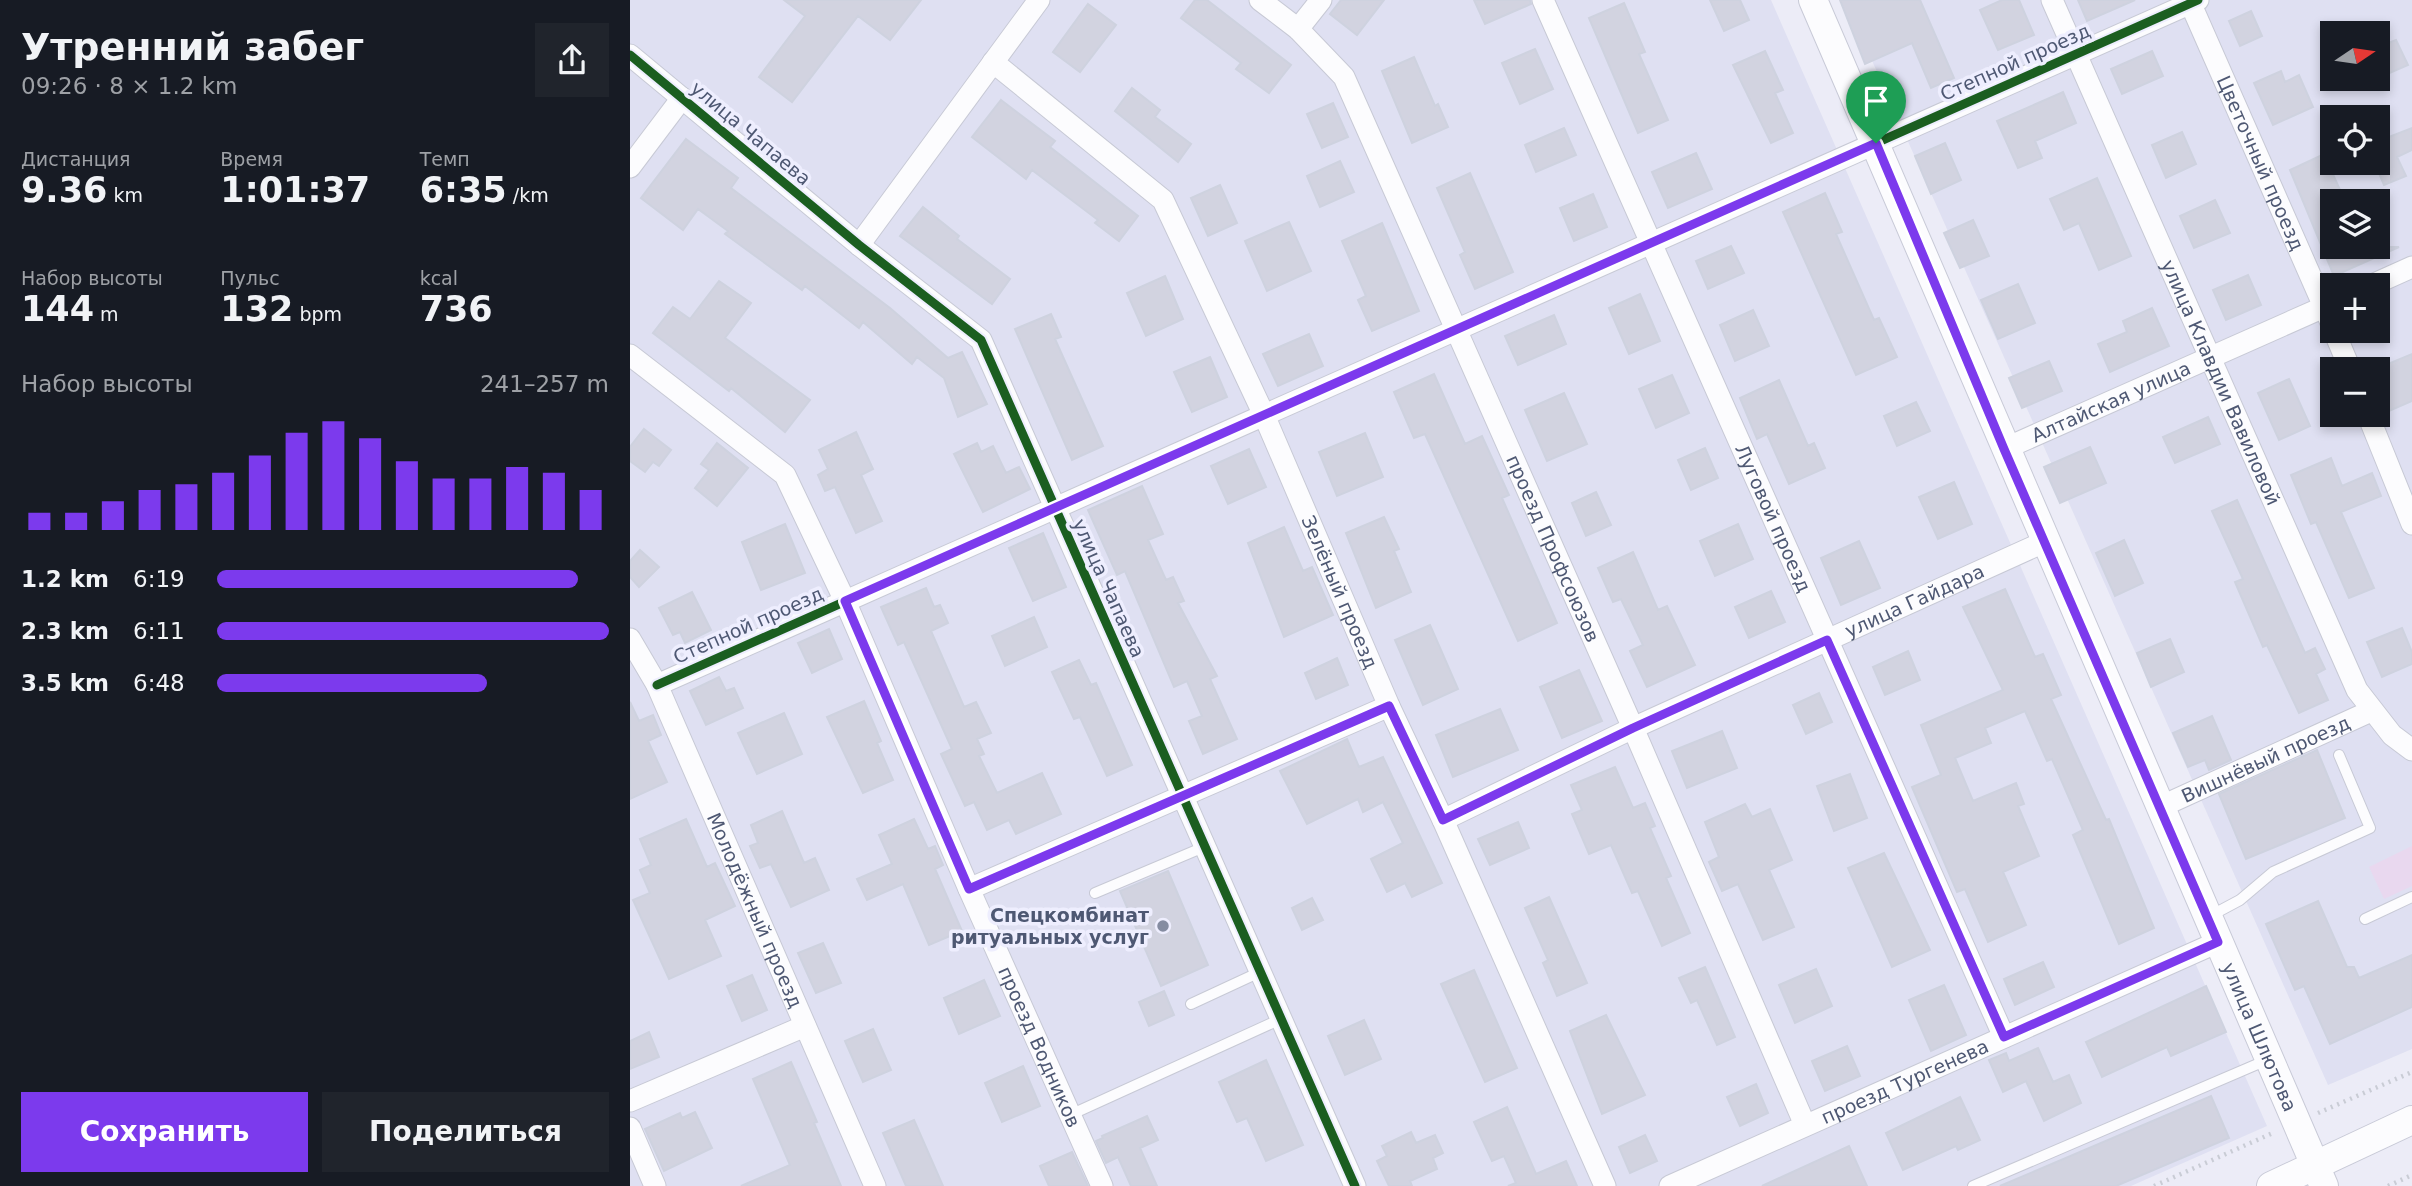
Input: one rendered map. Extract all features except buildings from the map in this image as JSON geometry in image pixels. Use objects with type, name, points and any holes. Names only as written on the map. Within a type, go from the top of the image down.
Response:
[{"type":"main road","name":"улица Шлютова","points":[[1813,0],[2044,542],[2320,1176]]},
{"type":"main road","points":[[2271,1186],[2320,1176],[2412,1120]]},
{"type":"street","points":[[859,245],[1039,0]]},
{"type":"street","name":"проезд Профсоюзов","points":[[1260,0],[1298,29],[1344,76],[1633,728],[1805,1125]]},
{"type":"street","points":[[1298,29],[1321,0]]},
{"type":"street","name":"Луговой проезд","points":[[1543,0],[1649,244],[2004,1037]]},
{"type":"street","name":"улица Клавдии Вавиловой","points":[[2052,0],[2357,690],[2392,735],[2412,750]]},
{"type":"street","name":"Степной проезд","points":[[657,685],[2193,1]]},
{"type":"street","name":"Цветочный проезд","points":[[2193,1],[2320,284]]},
{"type":"street","name":"улица Чапаева","points":[[630,55],[859,245],[981,340],[1355,1186]]},
{"type":"street","name":"Зелёный проезд","points":[[993,62],[1163,200],[1264,415],[1389,706],[1443,820],[1605,1186]]},
{"type":"street","points":[[630,167],[682,98]]},
{"type":"street","points":[[2390,277],[2412,267]]},
{"type":"street","name":"Алтайская улица","points":[[2004,449],[2320,308]]},
{"type":"street","name":"проезд Водников","points":[[630,355],[785,475],[845,601],[969,889],[1102,1186]]},
{"type":"street","points":[[2373,427],[2412,524]]},
{"type":"street","name":"улица Гайдара","points":[[1443,820],[1633,728],[2044,542]]},
{"type":"street","name":"Молодёжный проезд","points":[[630,639],[657,685],[874,1186]]},
{"type":"street","points":[[969,889],[1389,706]]},
{"type":"street","name":"Вишнёвый проезд","points":[[2160,807],[2371,711]]},
{"type":"street","points":[[2392,735],[2412,727]]},
{"type":"street","name":"проезд Тургенева","points":[[1670,1186],[2004,1037],[2213,930]]},
{"type":"street","points":[[630,1101],[805,1026]]},
{"type":"street","points":[[630,1128],[655,1186]]},
{"type":"lane","points":[[2213,930],[2240,900],[2273,872],[2370,828],[2339,755]]},
{"type":"lane","points":[[1095,893],[1204,846]]},
{"type":"lane","points":[[2365,919],[2412,897]]},
{"type":"lane","points":[[1191,1004],[1260,972]]},
{"type":"lane","points":[[1070,1115],[1280,1019]]},
{"type":"lane","points":[[1973,1186],[2269,1058]]},
{"type":"path","points":[[2154,1186],[2412,1072]]},
{"type":"path","points":[[2388,1186],[2412,1175]]},
{"type":"shaded area","points":[[630,0],[1771,0],[2267,1126],[2131,1186],[630,1186]]},
{"type":"shaded area","points":[[1845,0],[2412,0],[2412,1049],[2328,1085]]},
{"type":"shaded area","points":[[2412,846],[2412,886],[2384,899],[2369,867]]},
{"type":"cycle path","points":[[657,685],[2198,0]]},
{"type":"cycle path","points":[[630,55],[859,245],[981,340],[1355,1186]]},
{"type":"place","name":"Спецкомбинат ритуальных услуг","points":[[1163,926]]},
{"type":"route","points":[[1876,143],[2004,449],[2218,942],[2004,1037],[1827,640],[1633,728],[1443,820],[1389,706],[969,889],[845,601],[1876,143]]}]
